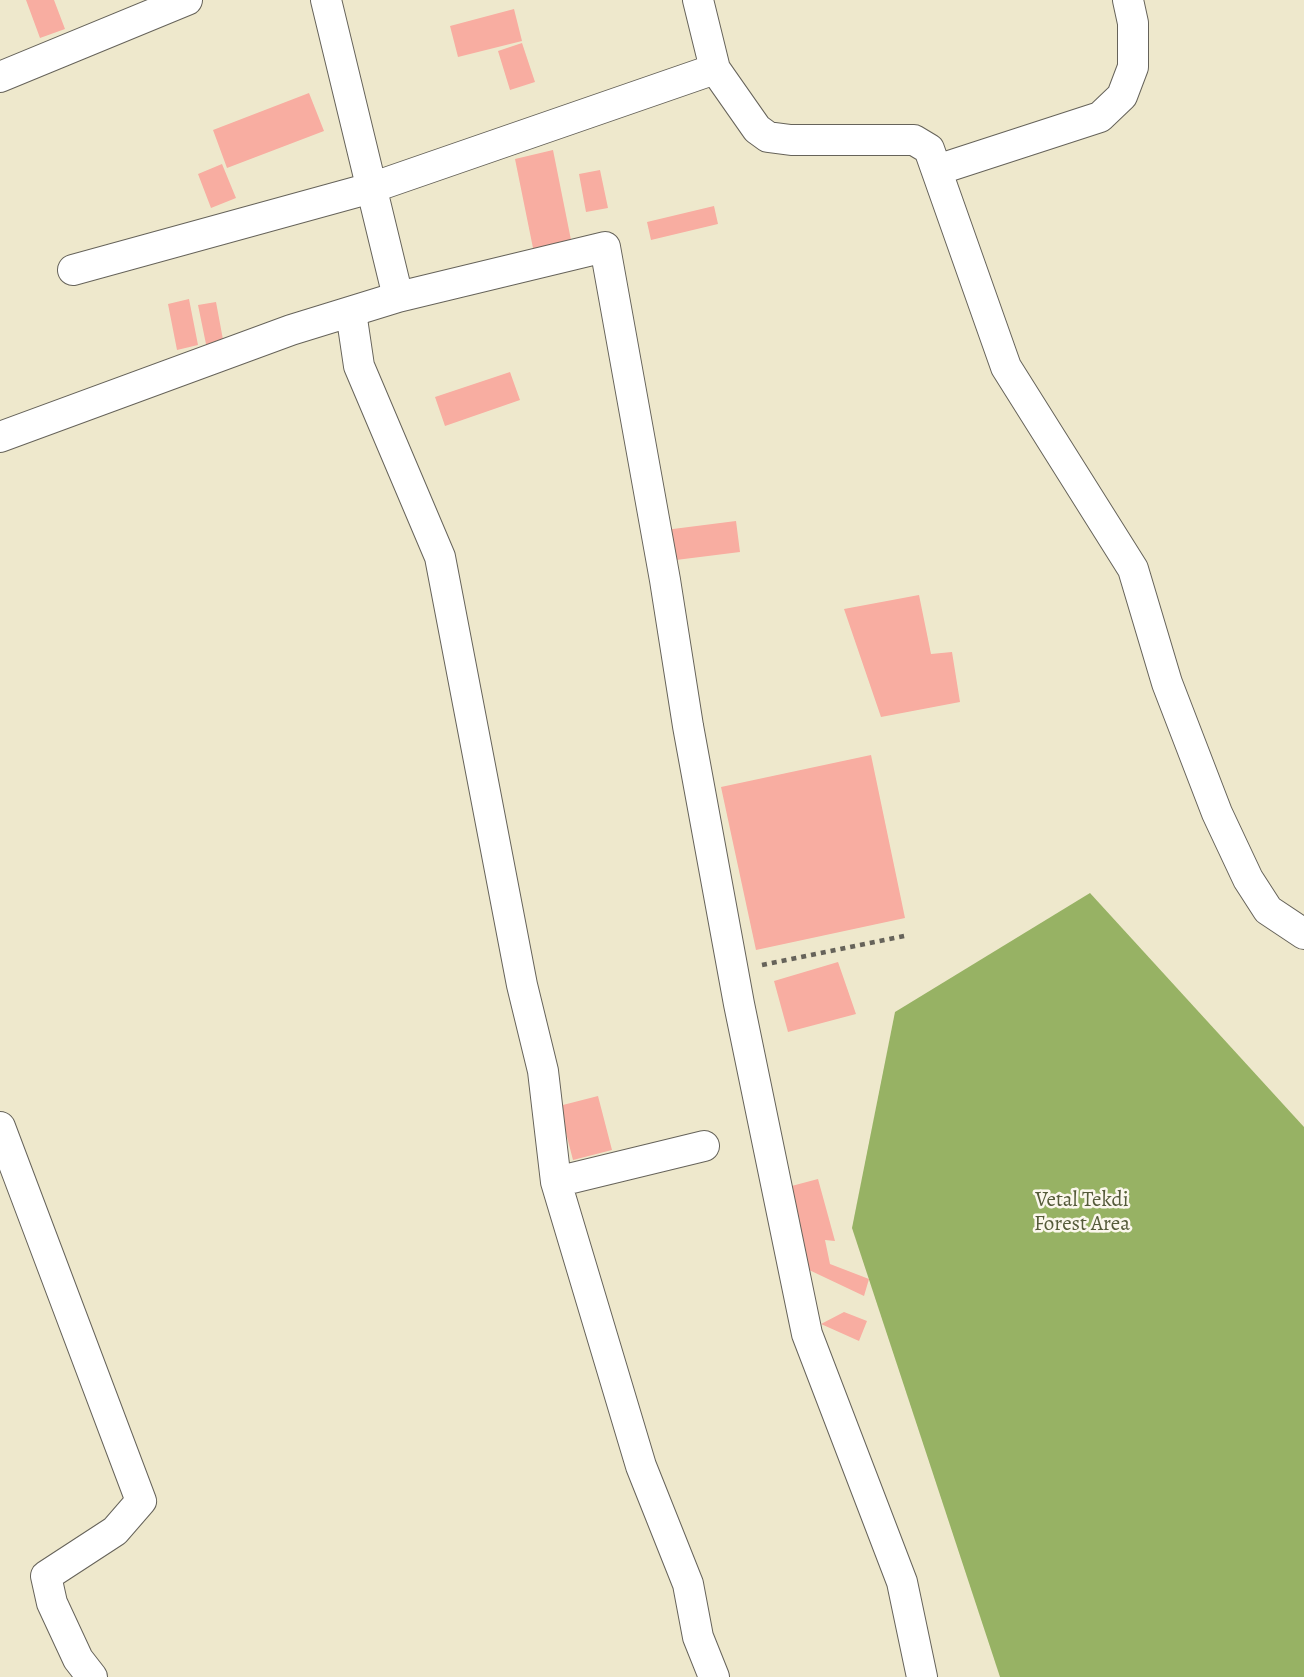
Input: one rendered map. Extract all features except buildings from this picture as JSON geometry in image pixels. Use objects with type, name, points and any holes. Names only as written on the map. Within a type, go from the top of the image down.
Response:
[{"type":"street","points":[[0,77],[187,0]]},
{"type":"street","points":[[327,0],[398,297]]},
{"type":"street","points":[[698,0],[715,69],[757,129],[768,137],[791,140],[915,140],[929,149],[1006,367],[1133,569],[1167,683],[1217,813],[1248,879],[1268,910],[1304,934]]},
{"type":"street","points":[[937,170],[1100,117],[1122,96],[1133,67],[1133,23],[1128,0]]},
{"type":"street","points":[[73,270],[371,188],[715,69]]},
{"type":"street","points":[[0,437],[291,330],[398,297],[605,247],[665,580],[688,726],[781,1218],[807,1334],[902,1581],[922,1677]]},
{"type":"street","points":[[351,312],[359,366],[440,557],[522,985],[542,1071],[556,1182],[641,1466],[688,1584],[698,1637],[714,1677]]},
{"type":"street","points":[[0,1127],[141,1501],[115,1531],[46,1576],[52,1604],[78,1659],[92,1677]]},
{"type":"street","points":[[556,1182],[704,1146]]},
{"type":"path","points":[[733,971],[909,935]]},
{"type":"green space","name":"Vetal Tekdi Forest Area","points":[[1090,893],[1304,1127],[1304,1677],[1000,1677],[852,1228],[895,1012]]}]
